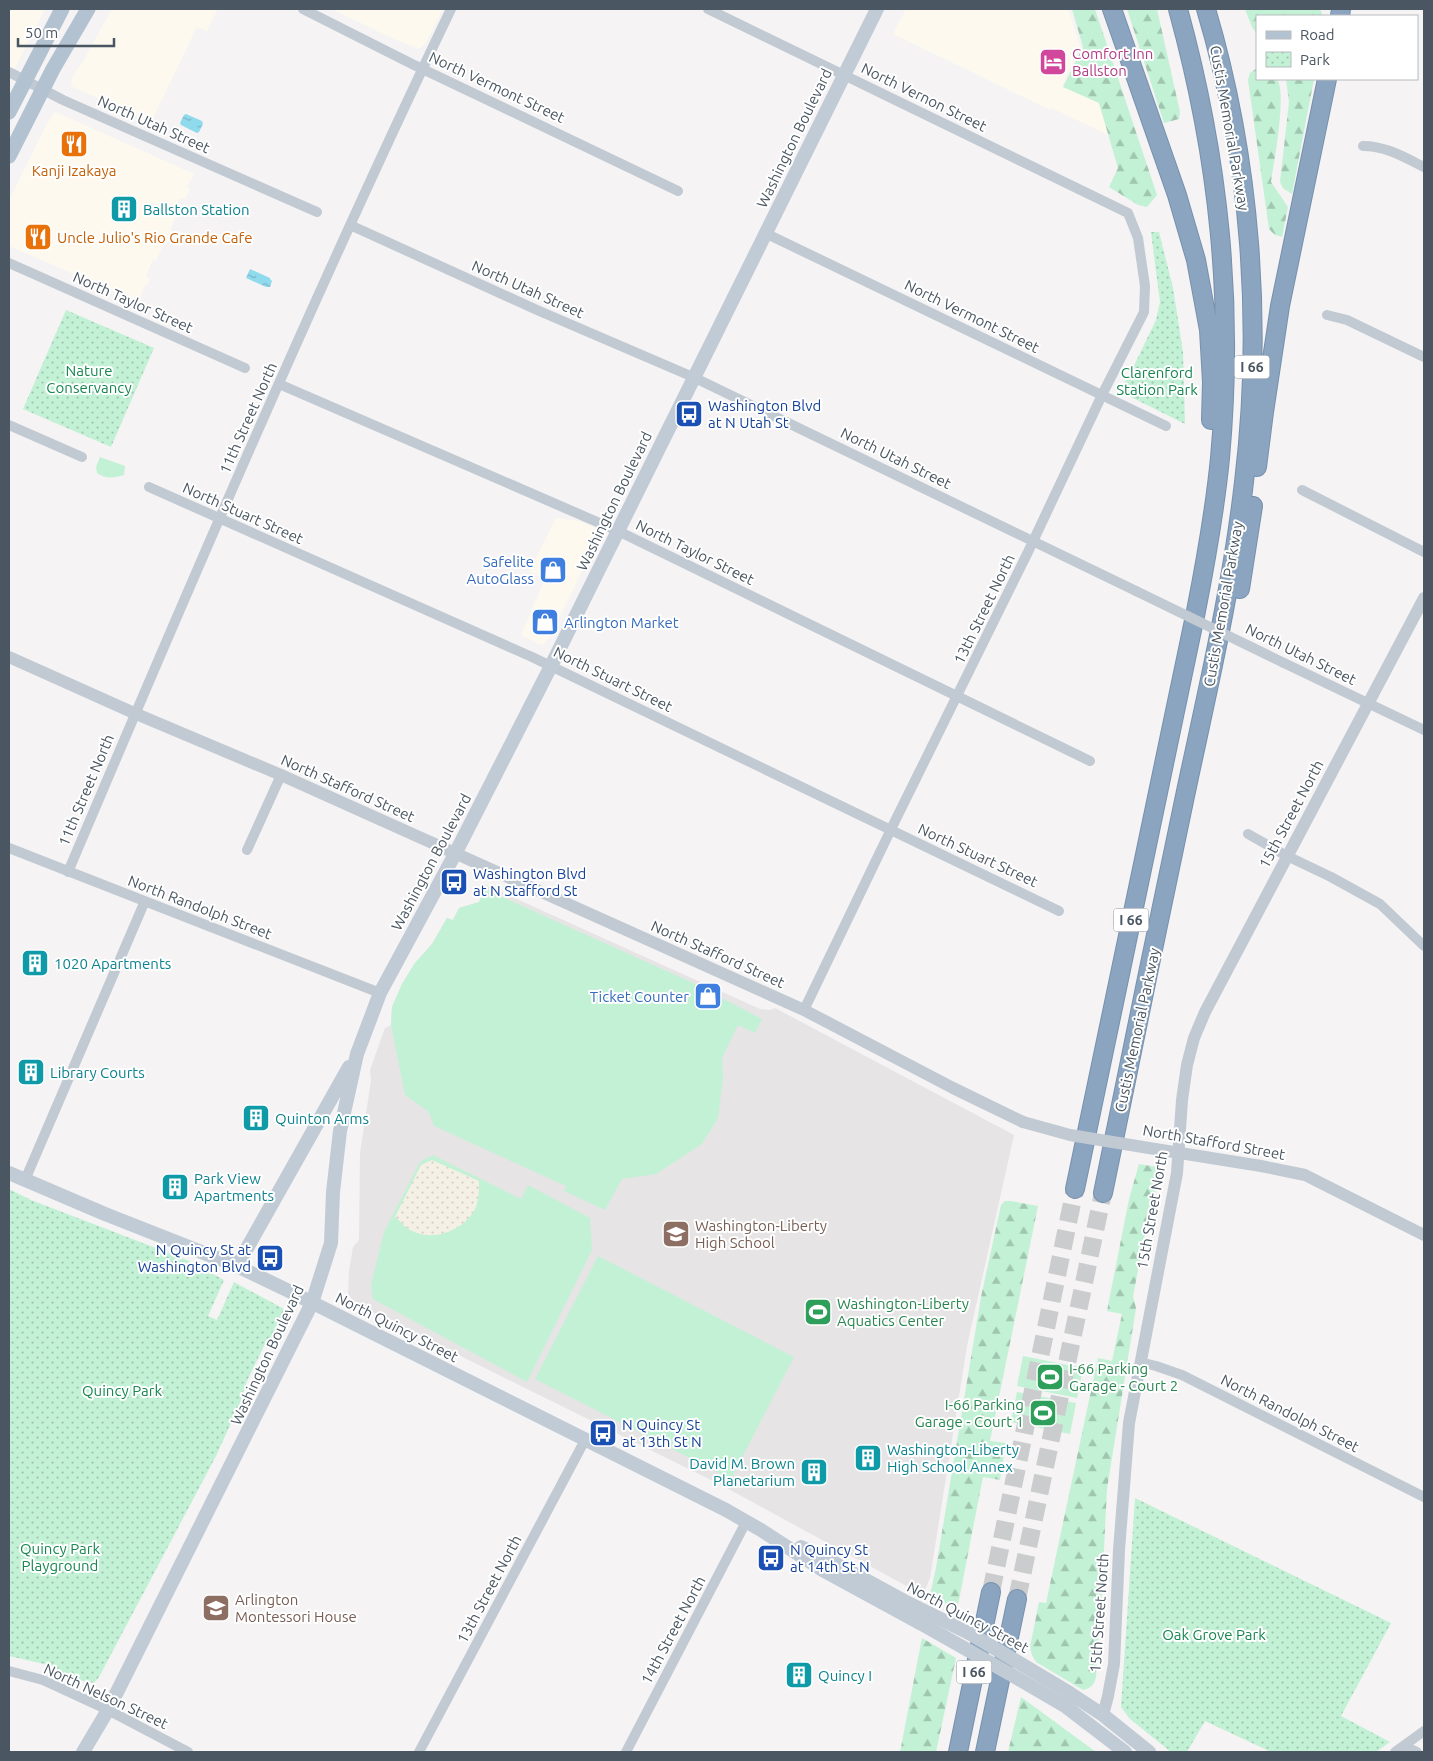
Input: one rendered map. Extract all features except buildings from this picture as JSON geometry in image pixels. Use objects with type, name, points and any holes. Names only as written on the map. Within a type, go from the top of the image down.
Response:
[{"type":"highway","points":[[1112,9],[1186,224],[1205,308],[1211,356],[1212,408],[1205,496],[1203,575]]},
{"type":"highway","name":"Custis Memorial Parkway","points":[[1075,1189],[1203,575],[1215,496],[1222,426],[1225,357],[1224,287],[1218,216],[1209,144],[1190,53],[1178,9]]},
{"type":"highway","name":"Custis Memorial Parkway","points":[[1103,1193],[1223,616],[1244,481],[1250,412],[1252,343],[1250,260],[1238,154],[1225,84],[1206,9]]},
{"type":"highway","points":[[1200,726],[1232,629],[1239,594],[1250,530],[1264,412],[1280,306],[1327,80]]},
{"type":"highway","name":"I 66","points":[[958,1752],[991,1592]]},
{"type":"highway","name":"I 66","points":[[985,1752],[1017,1600]]},
{"type":"main road","points":[[9,112],[62,9]]},
{"type":"main road","points":[[9,156],[42,89],[88,9]]},
{"type":"main road","name":"Washington Boulevard","points":[[84,1752],[108,1710],[312,1303],[331,1243],[333,1192],[340,1131],[357,1054],[380,993],[455,854],[550,666],[877,9]]},
{"type":"main road","points":[[237,1266],[357,1054]]},
{"type":"main road","name":"North Quincy Street","points":[[9,1173],[105,1214],[237,1266],[746,1522],[821,1569],[921,1617],[1065,1706],[1125,1752]]},
{"type":"main road","name":"North Quincy Street","points":[[921,1617],[969,1633],[1103,1714],[1149,1752]]},
{"type":"street","name":"North Vermont Street","points":[[303,9],[678,191]]},
{"type":"street","name":"11th Street North","points":[[68,872],[219,519],[350,225],[451,9]]},
{"type":"street","name":"North Vernon Street","points":[[708,9],[1128,213]]},
{"type":"street","name":"North Utah Street","points":[[9,72],[42,89],[316,212]]},
{"type":"street","points":[[1363,146],[1376,146],[1387,149],[1424,167]]},
{"type":"street","name":"13th Street North","points":[[804,1010],[890,830],[1034,541],[1144,312],[1145,286],[1138,238],[1128,213]]},
{"type":"street","name":"North Utah Street","points":[[350,225],[537,310],[694,377],[1424,730]]},
{"type":"street","name":"North Vermont Street","points":[[765,233],[1166,426]]},
{"type":"street","name":"North Taylor Street","points":[[9,263],[245,368]]},
{"type":"street","points":[[1327,315],[1347,320],[1424,357]]},
{"type":"street","name":"North Taylor Street","points":[[279,384],[618,531],[1090,761]]},
{"type":"street","points":[[9,426],[82,457]]},
{"type":"street","name":"North Stuart Street","points":[[149,487],[550,666],[1059,910]]},
{"type":"street","points":[[1302,490],[1424,552]]},
{"type":"street","name":"15th Street North","points":[[1098,1730],[1108,1696],[1114,1664],[1119,1550],[1129,1423],[1177,1173],[1182,1100],[1187,1065],[1194,1038],[1205,1012],[1424,598]]},
{"type":"street","name":"North Stafford Street","points":[[9,657],[134,714],[281,775],[804,1010],[952,1088],[1023,1122],[1070,1135],[1305,1175],[1424,1235]]},
{"type":"street","points":[[247,850],[281,775]]},
{"type":"street","points":[[1248,834],[1380,904],[1424,946]]},
{"type":"street","name":"North Randolph Street","points":[[9,848],[380,993]]},
{"type":"street","points":[[25,1180],[145,901]]},
{"type":"street","name":"North Randolph Street","points":[[1140,1362],[1182,1375],[1424,1498]]},
{"type":"street","name":"13th Street North","points":[[419,1752],[585,1440]]},
{"type":"street","name":"14th Street North","points":[[626,1752],[746,1522]]},
{"type":"street","name":"North Nelson Street","points":[[9,1671],[44,1680],[108,1710],[188,1752]]},
{"type":"street","points":[[1395,1752],[1424,1731]]},
{"type":"street","points":[[1404,1746],[1417,1752]]},
{"type":"shaded area","points":[[9,9],[45,9],[9,80]]},
{"type":"shaded area","points":[[112,9],[218,9],[207,31],[197,27],[151,122],[73,87],[71,82]]},
{"type":"shaded area","points":[[332,9],[443,9],[426,43],[419,49],[391,38]]},
{"type":"shaded area","points":[[906,9],[1068,9],[1080,46],[1062,86],[1099,103],[1108,135],[1052,108],[1050,110],[893,34]]},
{"type":"shaded area","name":"Ballston Station","points":[[56,112],[194,174],[187,187],[190,189],[185,199],[180,198],[173,214],[176,216],[171,228],[170,240],[163,246],[156,261],[153,260],[146,276],[150,279],[147,285],[145,285],[139,301],[9,246],[9,200],[46,126]]},
{"type":"shaded area","points":[[556,518],[579,521],[600,530],[600,534],[550,637],[544,644],[539,644],[521,635],[545,579],[530,572],[530,570]]},
{"type":"shaded area","name":"Washington-Liberty High School","points":[[486,885],[760,1009],[770,1010],[775,1008],[1014,1135],[967,1346],[930,1578],[923,1595],[723,1486],[364,1308],[348,1294],[353,1247],[359,1240],[360,1153],[371,1081],[370,1070],[385,1028],[391,1025],[392,1007],[402,984],[415,963],[432,944],[447,918],[453,920],[459,908],[479,902]]},
{"type":"green space","points":[[1072,9],[1095,9],[1157,195],[1147,207],[1138,205],[1109,187],[1118,168],[1099,103],[1063,87],[1083,47]]},
{"type":"green space","points":[[1127,9],[1157,9],[1180,112],[1179,119],[1164,123]]},
{"type":"green space","points":[[1245,9],[1320,9],[1323,15],[1256,15],[1256,33]]},
{"type":"green space","points":[[1256,69],[1256,80],[1277,80],[1280,87],[1279,128],[1271,182],[1288,207],[1282,237],[1275,235],[1269,229],[1248,80],[1250,73]]},
{"type":"green space","points":[[1286,80],[1314,80],[1292,194],[1283,188],[1280,182],[1289,102]]},
{"type":"green space","name":"Clarenford Station Park","points":[[1151,232],[1159,232],[1173,288],[1183,352],[1185,424],[1125,394],[1121,387],[1128,378],[1156,320],[1160,302]]},
{"type":"green space","name":"Nature Conservancy","points":[[66,310],[154,348],[111,447],[23,409]]},
{"type":"green space","points":[[100,457],[125,466],[124,475],[110,477],[97,473],[96,467]]},
{"type":"green space","points":[[485,889],[691,982],[762,1019],[755,1033],[738,1025],[722,1058],[723,1078],[718,1118],[702,1144],[656,1174],[622,1179],[605,1210],[564,1191],[566,1186],[434,1126],[429,1112],[405,1095],[391,1025],[392,1007],[402,984],[415,963],[432,944],[447,918],[453,920],[459,908],[479,902]]},
{"type":"green space","points":[[433,1155],[521,1199],[528,1185],[590,1218],[592,1250],[527,1382],[373,1299],[371,1285],[384,1232],[420,1162]]},
{"type":"green space","points":[[1139,1164],[1157,1167],[1161,1170],[1161,1177],[1151,1203],[1133,1296],[1136,1308],[1107,1489],[1096,1677],[1092,1686],[1083,1690],[1036,1662],[1030,1647],[1039,1602],[1046,1603],[1098,1358],[1112,1361],[1122,1314],[1107,1311],[1129,1199]]},
{"type":"green space","name":"Quincy Park","points":[[9,1189],[31,1200],[187,1260],[224,1280],[208,1316],[217,1320],[234,1282],[284,1309],[272,1343],[265,1344],[247,1381],[240,1403],[216,1456],[95,1682],[89,1683],[66,1675],[44,1664],[9,1656]]},
{"type":"green space","points":[[1005,1201],[1038,1206],[990,1441],[1006,1443],[1000,1480],[983,1477],[957,1610],[930,1595],[981,1297],[1001,1205]]},
{"type":"green space","points":[[598,1256],[794,1357],[731,1479],[535,1379]]},
{"type":"green space","name":"I-66 Parking Garage - Court 2","points":[[1023,1356],[1083,1368],[1077,1398],[1017,1386]]},
{"type":"green space","name":"I-66 Parking Garage - Court 1","points":[[1017,1392],[1076,1403],[1070,1434],[1011,1422]]},
{"type":"green space","name":"Oak Grove Park","points":[[1135,1498],[1391,1623],[1341,1716],[1390,1742],[1376,1752],[1271,1752],[1205,1721],[1187,1752],[1171,1752],[1130,1719],[1121,1707]]},
{"type":"green space","points":[[922,1638],[956,1658],[936,1752],[900,1752]]},
{"type":"green space","points":[[1021,1697],[1096,1752],[1008,1752]]},
{"type":"sand","points":[[432,1160],[479,1181],[478,1196],[474,1211],[461,1225],[444,1233],[425,1235],[407,1228],[395,1217],[421,1165]]},
{"type":"water","points":[[186,114],[202,121],[203,124],[199,132],[197,133],[181,125],[180,123]]},
{"type":"water","points":[[250,269],[270,278],[272,281],[270,287],[246,278]]},
{"type":"tunnel","points":[[991,1592],[1075,1189]]},
{"type":"tunnel","points":[[1017,1599],[1103,1193]]},
{"type":"place","name":"Comfort Inn Ballston","points":[[1053,62]]},
{"type":"place","name":"Kanji Izakaya","points":[[74,144]]},
{"type":"place","name":"Ballston Station","points":[[124,209]]},
{"type":"place","name":"Uncle Julio's Rio Grande Cafe","points":[[38,237]]},
{"type":"place","name":"Washington Blvd at N Utah St","points":[[689,414]]},
{"type":"place","name":"Safelite AutoGlass","points":[[553,570]]},
{"type":"place","name":"Arlington Market","points":[[545,622]]},
{"type":"place","name":"Washington Blvd at N Stafford St","points":[[454,882]]},
{"type":"place","name":"1020 Apartments","points":[[35,963]]},
{"type":"place","name":"Ticket Counter","points":[[708,996]]},
{"type":"place","name":"Library Courts","points":[[31,1072]]},
{"type":"place","name":"Quinton Arms","points":[[256,1118]]},
{"type":"place","name":"Park View Apartments","points":[[175,1187]]},
{"type":"place","name":"Washington-Liberty High School","points":[[676,1234]]},
{"type":"place","name":"N Quincy St at Washington Blvd","points":[[270,1258]]},
{"type":"place","name":"Washington-Liberty Aquatics Center","points":[[818,1312]]},
{"type":"place","name":"I-66 Parking Garage - Court 2","points":[[1050,1377]]},
{"type":"place","name":"I-66 Parking Garage - Court 1","points":[[1043,1413]]},
{"type":"place","name":"N Quincy St at 13th St N","points":[[603,1433]]},
{"type":"place","name":"Washington-Liberty High School Annex","points":[[868,1458]]},
{"type":"place","name":"David M. Brown Planetarium","points":[[814,1472]]},
{"type":"place","name":"N Quincy St at 14th St N","points":[[771,1558]]},
{"type":"place","name":"Arlington Montessori House","points":[[216,1608]]},
{"type":"place","name":"Quincy I","points":[[799,1675]]},
{"type":"park label","name":"Quincy Park Playground","points":[[60,1556]]}]
